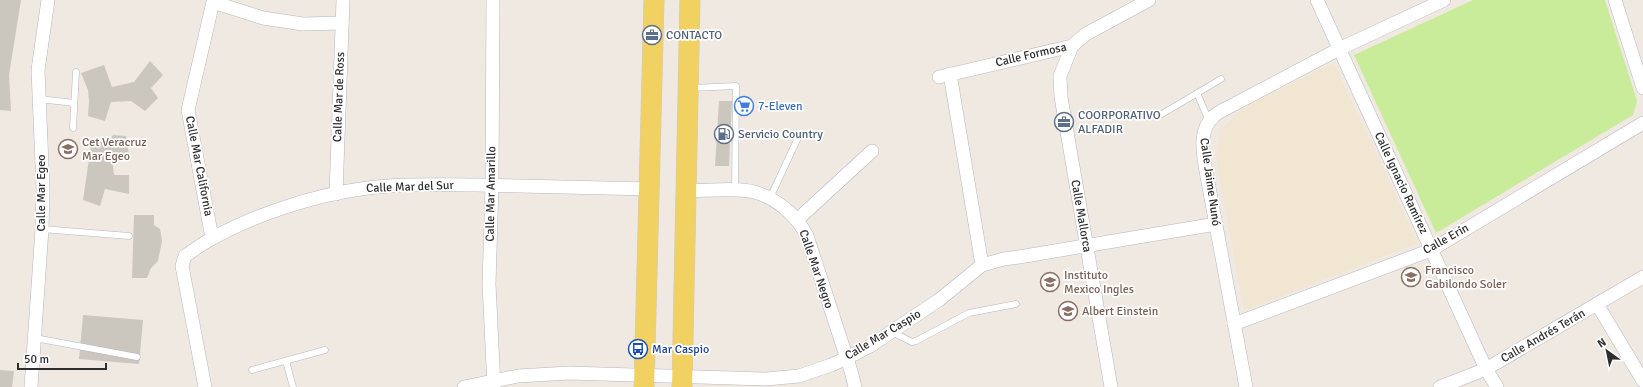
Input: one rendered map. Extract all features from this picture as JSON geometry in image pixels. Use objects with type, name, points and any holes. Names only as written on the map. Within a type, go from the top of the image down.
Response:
[{"type":"main road","points":[[644,381],[654,0]]},
{"type":"main road","points":[[682,382],[690,0]]},
{"type":"street","name":"Calle Mar Egeo","points":[[31,387],[42,229],[43,189],[38,70],[48,0]]},
{"type":"street","name":"Calle Mar de Ross","points":[[336,194],[343,0]]},
{"type":"street","name":"Calle Mar Amarillo","points":[[493,0],[492,185],[489,284],[494,384]]},
{"type":"street","name":"Calle Formosa","points":[[982,265],[944,76],[1072,46],[1086,34],[1149,0]]},
{"type":"street","name":"Calle Ignacio Ramírez","points":[[1317,0],[1486,369],[1497,387]]},
{"type":"street","name":"Calle Jaime Nunó","points":[[1246,387],[1203,152],[1203,132],[1213,116],[1227,108],[1339,49],[1444,0]]},
{"type":"street","points":[[1615,0],[1643,88]]},
{"type":"street","name":"Calle Mar California","points":[[212,238],[188,110],[214,2],[263,18],[303,24],[342,24]]},
{"type":"street","name":"Calle Mallorca","points":[[1072,46],[1060,76],[1061,97],[1111,387]]},
{"type":"street","name":"Calle Erín","points":[[1234,324],[1431,250],[1643,123]]},
{"type":"street","points":[[797,220],[872,151]]},
{"type":"street","name":"Calle Mar del Sur","points":[[205,387],[182,266],[185,256],[212,238],[273,212],[336,194],[395,185],[492,185],[649,189]]},
{"type":"street","name":"Calle Mar Negro","points":[[686,191],[754,191],[770,198],[793,214],[807,236],[855,387]]},
{"type":"street","name":"Calle Mar Caspio","points":[[464,387],[494,384],[518,376],[569,373],[644,381],[682,382],[766,379],[799,376],[831,365],[870,346],[939,300],[982,265],[1004,259],[1020,258],[1216,224]]},
{"type":"street","name":"Calle Andrés Terán","points":[[1440,387],[1486,369],[1643,277]]},
{"type":"street","points":[[1597,304],[1643,381]]},
{"type":"lane","points":[[74,128],[76,72]]},
{"type":"lane","points":[[1162,114],[1221,78]]},
{"type":"lane","points":[[689,88],[736,86],[735,190]]},
{"type":"lane","points":[[1197,93],[1209,122]]},
{"type":"lane","points":[[39,99],[74,103]]},
{"type":"lane","points":[[770,198],[797,140]]},
{"type":"lane","points":[[42,229],[129,236]]},
{"type":"lane","points":[[892,332],[912,342],[916,342],[969,313],[1016,304]]},
{"type":"lane","points":[[35,338],[137,357]]},
{"type":"lane","points":[[252,370],[325,350]]},
{"type":"lane","points":[[286,361],[293,387]]},
{"type":"shaded area","points":[[1334,63],[1418,243],[1244,311],[1216,156],[1222,129],[1243,107]]},
{"type":"green space","points":[[1473,0],[1605,0],[1637,101],[1633,115],[1436,233],[1354,55]]},
{"type":"building","points":[[0,0],[21,0],[9,75],[11,111],[0,110]]},
{"type":"building","points":[[150,61],[163,75],[151,88],[158,98],[145,111],[131,101],[111,102],[105,121],[88,116],[88,90],[81,73],[104,65],[112,87],[134,82]]},
{"type":"building","name":"Servicio Country","points":[[719,101],[732,101],[729,166],[715,166]]},
{"type":"building","points":[[113,135],[126,136],[130,160],[112,159],[114,175],[129,175],[129,194],[105,189],[100,206],[83,200],[92,138],[109,142]]},
{"type":"building","points":[[134,215],[154,215],[154,225],[160,229],[162,241],[158,261],[151,268],[147,278],[132,278]]},
{"type":"building","points":[[83,315],[143,320],[139,364],[79,359]]},
{"type":"building","points":[[0,370],[14,371],[12,387],[0,387]]},
{"type":"place","name":"CONTACTO","points":[[652,35]]},
{"type":"place","name":"7-Eleven","points":[[744,106]]},
{"type":"place","name":"COORPORATIVO ALFADIR","points":[[1064,122]]},
{"type":"place","name":"Servicio Country","points":[[724,134]]},
{"type":"place","name":"Cet Veracruz Mar Egeo","points":[[68,149]]},
{"type":"place","name":"Francisco Gabilondo Soler","points":[[1411,277]]},
{"type":"place","name":"Instituto Mexico Ingles","points":[[1050,282]]},
{"type":"place","name":"Albert Einstein","points":[[1068,311]]},
{"type":"place","name":"Mar Caspio","points":[[638,349]]}]
